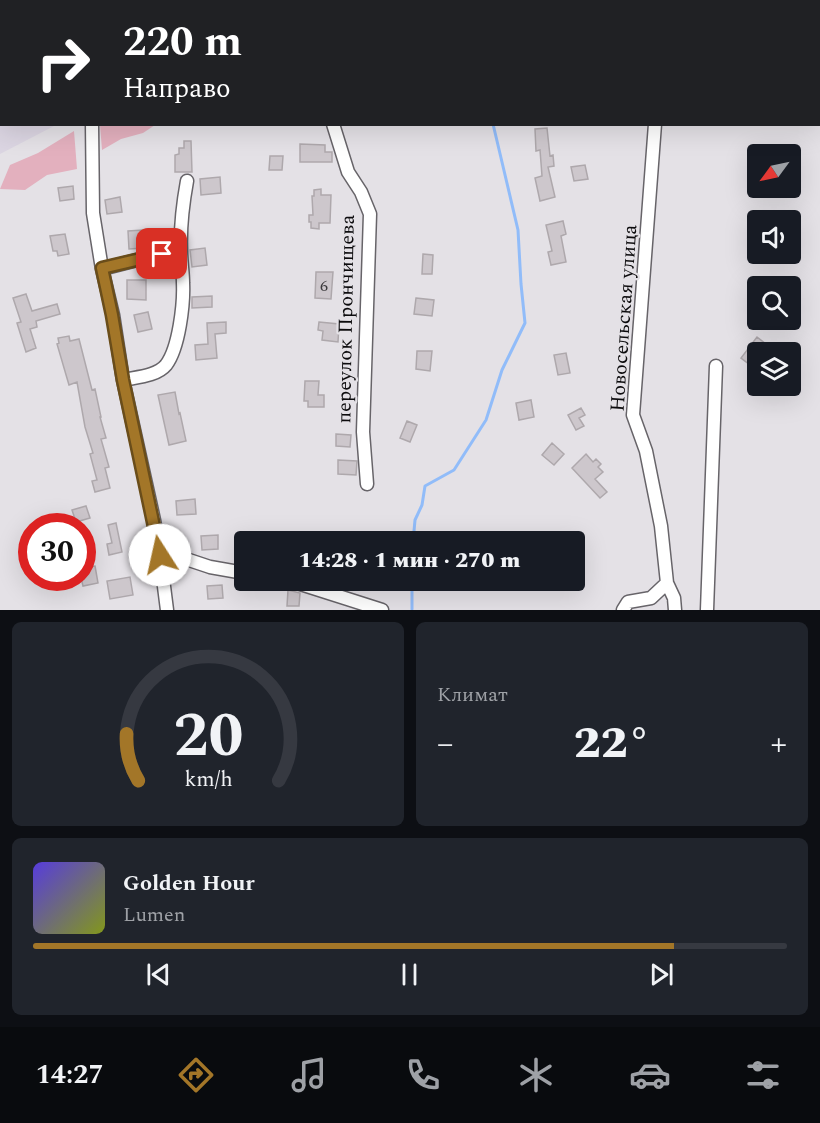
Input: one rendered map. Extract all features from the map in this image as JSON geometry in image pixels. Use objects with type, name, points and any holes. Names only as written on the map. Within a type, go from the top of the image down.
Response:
[{"type":"street","points":[[92,126],[93,213],[123,380],[160,555],[167,610]]},
{"type":"street","name":"переулок Прончищева","points":[[334,126],[348,172],[361,192],[370,214],[363,432],[367,484]]},
{"type":"street","name":"Новосельская улица","points":[[655,126],[633,416],[646,451],[662,526],[668,583],[674,598],[675,610]]},
{"type":"street","points":[[123,380],[154,373],[166,366],[174,348],[181,318],[183,285],[180,249],[187,181]]},
{"type":"street","points":[[102,268],[180,249]]},
{"type":"street","points":[[707,610],[716,366]]},
{"type":"street","points":[[160,555],[180,557],[210,567],[234,571]]},
{"type":"street","points":[[623,610],[628,602],[651,598],[668,583]]},
{"type":"street","points":[[322,591],[382,610]]},
{"type":"shaded area","points":[[0,126],[54,126],[0,154]]},
{"type":"shaded area","points":[[100,126],[154,126],[143,133],[121,139],[102,150]]},
{"type":"shaded area","points":[[74,131],[77,169],[47,175],[25,190],[0,189],[10,165],[38,153]]},
{"type":"building","points":[[547,128],[550,156],[553,155],[554,166],[548,167],[555,197],[540,201],[535,178],[542,176],[540,150],[536,151],[535,129]]},
{"type":"building","points":[[184,141],[191,141],[192,172],[175,172],[175,155],[179,154],[179,148],[184,148]]},
{"type":"building","points":[[300,144],[325,145],[325,152],[332,152],[332,162],[300,162]]},
{"type":"building","points":[[270,156],[283,156],[282,170],[269,170]]},
{"type":"building","points":[[585,165],[588,179],[574,181],[571,167]]},
{"type":"building","points":[[220,177],[221,193],[201,195],[200,179]]},
{"type":"building","points":[[73,186],[74,199],[60,201],[58,188]]},
{"type":"building","points":[[321,189],[321,195],[331,195],[330,223],[319,223],[319,229],[311,228],[309,215],[313,215],[312,196],[314,196],[314,190]]},
{"type":"building","points":[[120,197],[122,212],[107,214],[105,200]]},
{"type":"building","points":[[563,221],[566,234],[561,236],[566,262],[551,265],[548,252],[552,251],[546,225]]},
{"type":"building","points":[[143,230],[144,248],[129,249],[128,231]]},
{"type":"building","points":[[65,234],[69,254],[58,256],[57,251],[53,251],[50,236]]},
{"type":"building","points":[[205,248],[207,265],[192,267],[190,250]]},
{"type":"building","points":[[423,254],[433,255],[432,274],[422,274]]},
{"type":"building","points":[[316,272],[333,272],[331,299],[315,298]]},
{"type":"building","points":[[127,280],[146,280],[146,300],[127,299]]},
{"type":"building","points":[[26,294],[32,311],[57,304],[60,314],[36,321],[37,327],[30,329],[36,348],[26,352],[17,323],[21,322],[13,298]]},
{"type":"building","points":[[212,296],[212,307],[192,308],[192,297]]},
{"type":"building","points":[[416,298],[434,300],[432,316],[414,314]]},
{"type":"building","points":[[148,312],[152,329],[138,332],[134,315]]},
{"type":"building","points":[[226,322],[226,333],[215,334],[217,358],[196,360],[195,345],[208,344],[207,323]]},
{"type":"building","points":[[319,322],[339,324],[338,342],[322,340],[323,331],[318,330]]},
{"type":"building","points":[[69,336],[70,341],[79,339],[92,390],[95,389],[106,438],[101,439],[109,467],[105,468],[110,488],[95,492],[92,481],[97,480],[90,454],[93,453],[85,427],[77,382],[69,385],[57,344],[59,343],[58,338]]},
{"type":"building","points":[[757,337],[763,342],[753,342]]},
{"type":"building","points":[[747,350],[747,363],[741,358]]},
{"type":"building","points":[[417,351],[432,351],[430,371],[416,369]]},
{"type":"building","points":[[566,353],[570,373],[558,375],[554,355]]},
{"type":"building","points":[[305,381],[319,381],[318,395],[324,395],[324,407],[308,407],[308,401],[304,401]]},
{"type":"building","points":[[175,392],[186,441],[169,445],[158,395]]},
{"type":"building","points":[[531,400],[534,417],[519,420],[516,403]]},
{"type":"building","points":[[581,408],[585,415],[579,418],[584,426],[576,430],[568,415]]},
{"type":"building","points":[[407,421],[417,425],[410,442],[400,438]]},
{"type":"building","points":[[336,434],[351,435],[350,447],[336,446]]},
{"type":"building","points":[[552,443],[564,454],[554,465],[542,455]]},
{"type":"building","points":[[586,454],[593,462],[596,459],[601,464],[598,467],[603,472],[595,479],[607,492],[600,498],[572,468]]},
{"type":"building","points":[[338,460],[357,461],[356,475],[338,474]]},
{"type":"building","points":[[195,499],[196,514],[177,515],[176,501]]},
{"type":"building","points":[[86,506],[88,513],[73,513],[72,510]]},
{"type":"building","points":[[116,523],[122,552],[109,555],[107,544],[112,543],[108,525]]},
{"type":"building","points":[[218,535],[218,549],[202,550],[201,536]]},
{"type":"building","points":[[130,577],[133,595],[110,599],[107,581]]},
{"type":"building","points":[[222,585],[223,598],[208,599],[207,586]]},
{"type":"building","points":[[288,591],[300,593],[299,606],[287,606]]},
{"type":"waterway","points":[[414,531],[425,486],[454,470],[486,420],[502,370],[525,323],[518,230],[493,126]]},
{"type":"waterway","points":[[412,591],[412,609]]},
{"type":"route","points":[[160,555],[102,268],[162,254]]}]
